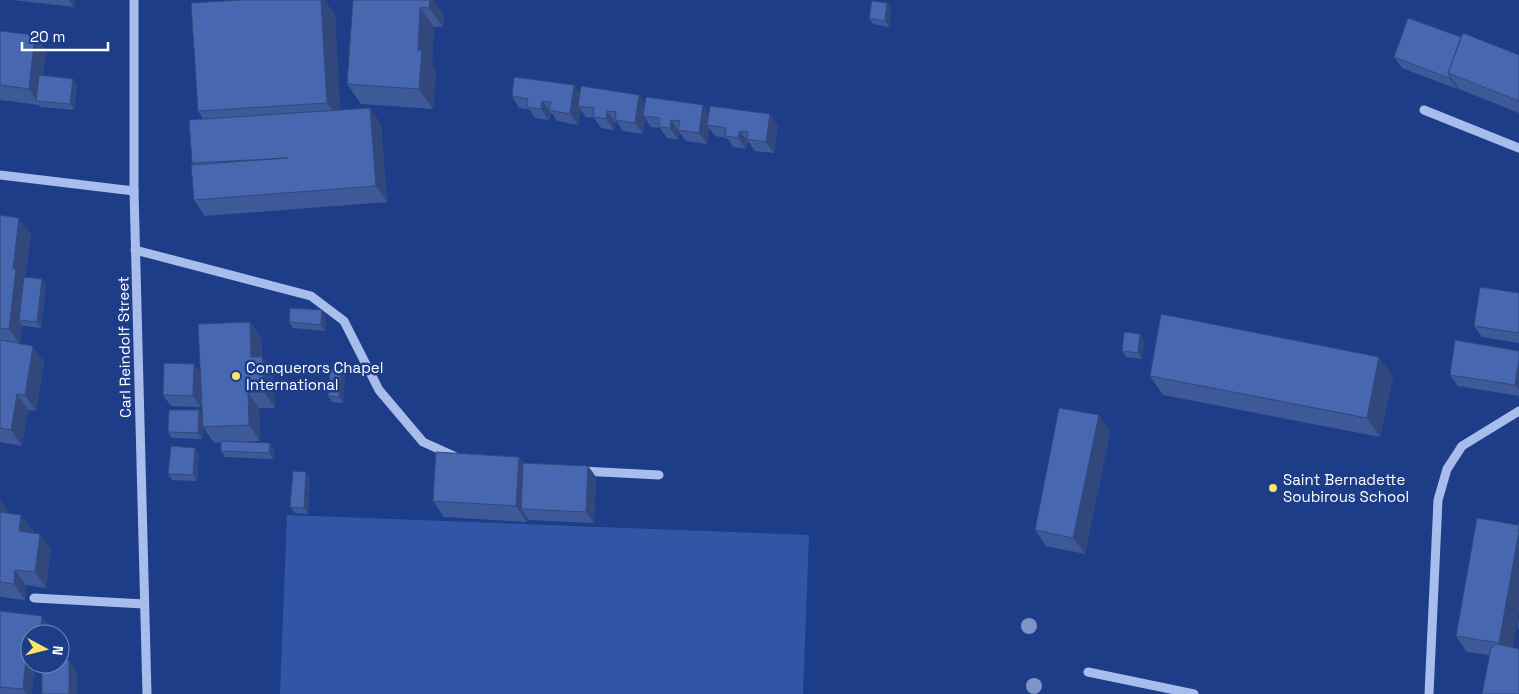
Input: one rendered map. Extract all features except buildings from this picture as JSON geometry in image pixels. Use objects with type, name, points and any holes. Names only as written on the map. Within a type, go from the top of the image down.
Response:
[{"type":"street","name":"Carl Reindolf Street","points":[[134,0],[135,250],[147,694]]},
{"type":"street","points":[[1424,110],[1519,148]]},
{"type":"street","points":[[0,175],[134,191]]},
{"type":"street","points":[[135,250],[311,296],[344,321],[380,390],[423,442],[465,461]]},
{"type":"street","points":[[1429,694],[1438,500],[1447,469],[1462,446],[1519,411]]},
{"type":"street","points":[[571,470],[659,475]]},
{"type":"street","points":[[34,598],[144,604]]},
{"type":"street","points":[[1088,672],[1194,694]]},
{"type":"shaded area","points":[[287,515],[809,535],[803,694],[280,694]]},
{"type":"place","name":"Conquerors Chapel International","points":[[236,376]]},
{"type":"place","name":"Saint Bernadette Soubirous School","points":[[1273,488]]}]
